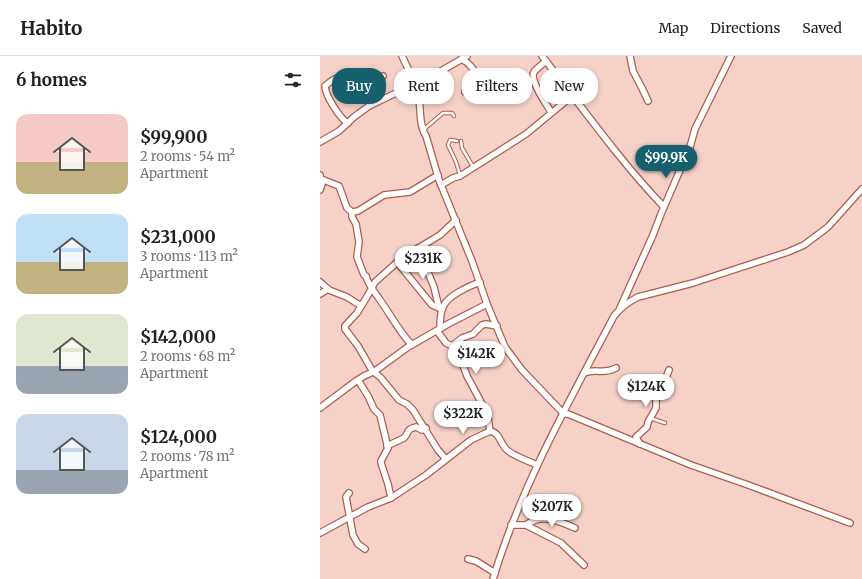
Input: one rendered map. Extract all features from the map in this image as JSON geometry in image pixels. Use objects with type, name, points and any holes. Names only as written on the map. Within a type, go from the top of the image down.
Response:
[{"type":"street","points":[[402,56],[407,68]]},
{"type":"street","points":[[630,56],[633,71],[648,101]]},
{"type":"street","points":[[619,310],[653,235],[690,147],[696,129],[731,56]]},
{"type":"street","points":[[447,68],[464,58],[472,68]]},
{"type":"street","points":[[551,68],[544,58],[534,72],[534,81],[551,112]]},
{"type":"street","points":[[332,81],[325,86],[325,90],[332,103]]},
{"type":"street","points":[[320,142],[339,131],[369,106],[394,94]]},
{"type":"street","points":[[332,104],[342,118],[348,123]]},
{"type":"street","points":[[419,104],[422,114],[422,130],[426,136],[441,185],[480,282],[487,304],[498,326],[505,347],[512,358],[563,413],[691,465],[850,523]]},
{"type":"street","points":[[441,185],[460,176],[526,134],[562,104]]},
{"type":"street","points":[[578,104],[647,189],[664,207]]},
{"type":"street","points":[[352,212],[384,195],[410,192],[438,175]]},
{"type":"street","points":[[320,177],[339,186],[347,208],[352,212],[352,217],[356,224],[359,242],[357,257],[371,288],[380,299],[398,328],[412,345]]},
{"type":"street","points":[[320,177],[322,184],[320,190]]},
{"type":"street","points":[[468,559],[476,561],[494,577],[511,525],[537,465],[584,372],[614,316],[619,310],[629,301],[638,297],[693,283],[788,252],[804,245],[828,227],[862,189]]},
{"type":"street","points":[[446,459],[438,450],[426,428],[413,410],[407,404],[399,400],[385,382],[374,372],[345,328],[357,313],[375,282],[397,262],[440,235],[456,220]]},
{"type":"street","points":[[418,248],[434,287],[440,308],[438,330],[446,343],[458,352],[467,376],[488,418],[490,431]]},
{"type":"street","points":[[397,262],[432,305],[440,308]]},
{"type":"street","points":[[440,308],[457,294],[480,282]]},
{"type":"street","points":[[320,294],[323,286],[347,297],[361,306]]},
{"type":"street","points":[[320,408],[358,380],[374,372],[412,345],[487,304]]},
{"type":"street","points":[[452,346],[462,338],[473,334],[482,325],[486,324],[498,326]]},
{"type":"street","points":[[584,372],[605,372],[616,368]]},
{"type":"street","points":[[640,444],[636,437],[647,427],[656,408],[656,396],[659,395],[654,388],[665,380],[669,370]]},
{"type":"street","points":[[358,380],[374,409],[380,415],[387,446],[386,454],[381,461],[391,498]]},
{"type":"street","points":[[387,446],[404,438],[411,428],[416,427],[422,430],[426,428]]},
{"type":"street","points":[[320,533],[350,516],[391,498],[426,475],[471,440],[490,431]]},
{"type":"street","points":[[490,431],[495,433],[505,449],[511,454],[537,465]]},
{"type":"street","points":[[349,493],[346,497],[353,535],[358,544],[365,549]]},
{"type":"street","points":[[526,525],[532,520],[553,519],[575,528]]},
{"type":"street","points":[[511,525],[526,525],[561,543],[584,565]]},
{"type":"lane","points":[[422,130],[444,113],[452,114],[454,116]]},
{"type":"lane","points":[[457,141],[450,140],[448,145],[456,162],[460,176]]},
{"type":"lane","points":[[462,141],[462,148],[472,165],[472,168]]},
{"type":"lane","points":[[650,418],[665,423]]}]
